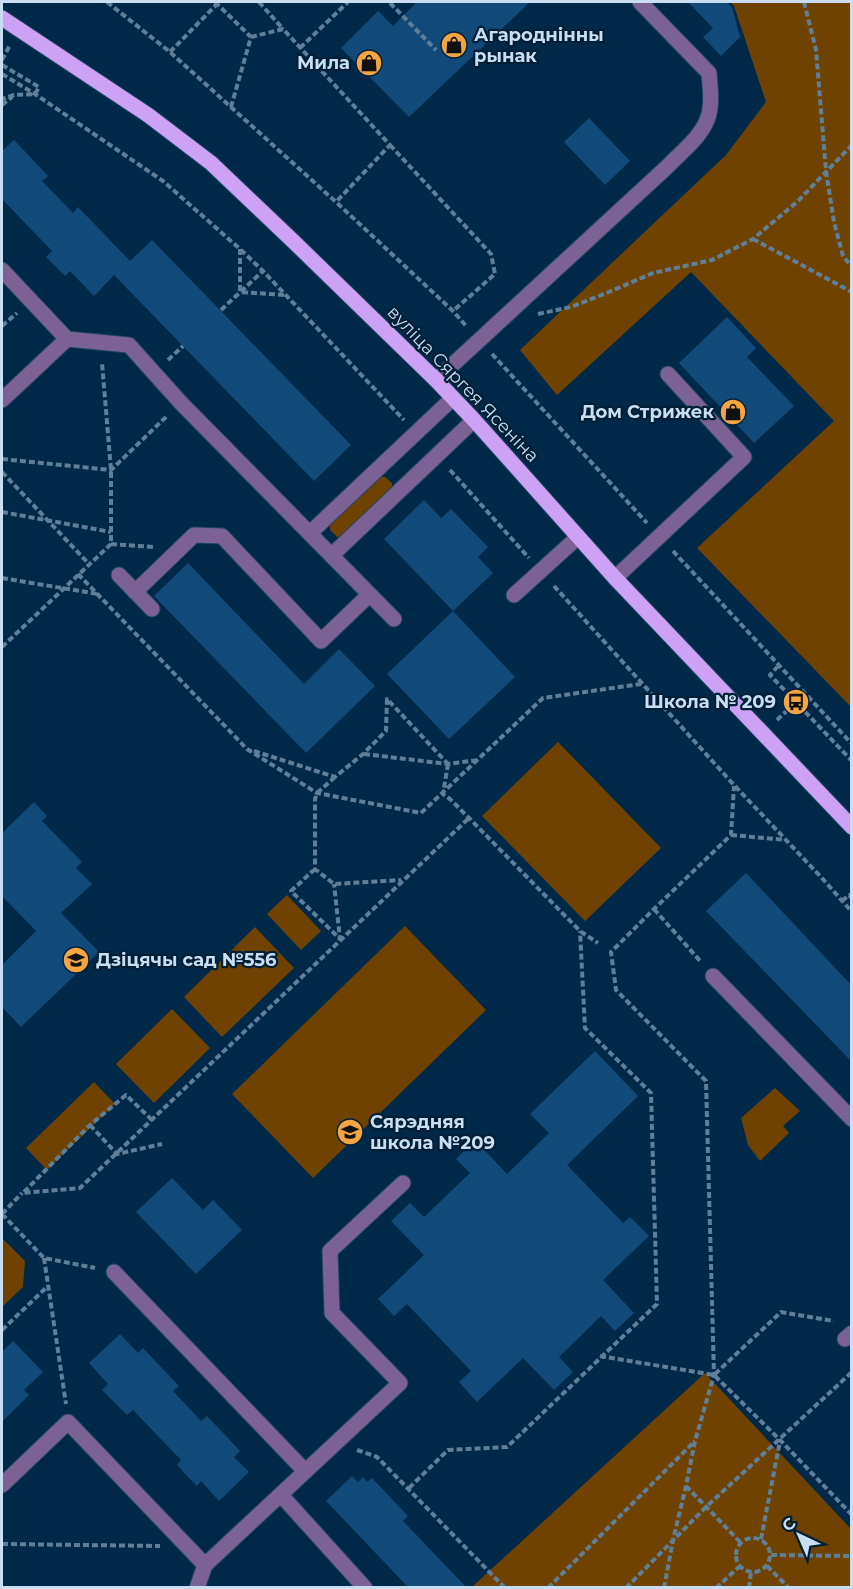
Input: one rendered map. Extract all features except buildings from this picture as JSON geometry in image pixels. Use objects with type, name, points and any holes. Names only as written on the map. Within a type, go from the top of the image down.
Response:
[{"type":"main road","name":"вуліца Сяргея Ясеніна","points":[[2,18],[148,115],[211,163],[436,380],[615,578],[852,827]]},
{"type":"lane","points":[[436,380],[617,213],[696,137],[708,119],[709,73],[640,2]]},
{"type":"lane","points":[[2,270],[67,339],[129,345],[181,402],[394,620]]},
{"type":"lane","points":[[2,400],[67,339]]},
{"type":"lane","points":[[615,578],[744,457],[668,374]]},
{"type":"lane","points":[[310,533],[453,398]]},
{"type":"lane","points":[[332,555],[474,420]]},
{"type":"lane","points":[[135,592],[194,535],[222,536],[321,640],[369,595]]},
{"type":"lane","points":[[514,595],[578,537]]},
{"type":"lane","points":[[119,575],[152,609]]},
{"type":"lane","points":[[713,976],[852,1119]]},
{"type":"lane","points":[[197,1587],[205,1565],[400,1383],[332,1312],[330,1251],[403,1183]]},
{"type":"lane","points":[[114,1272],[305,1471]]},
{"type":"lane","points":[[2,1485],[68,1422],[205,1565]]},
{"type":"lane","points":[[281,1495],[365,1587]]},
{"type":"path","points":[[107,2],[170,52],[453,311],[852,744]]},
{"type":"path","points":[[259,2],[492,254],[495,274],[453,311]]},
{"type":"path","points":[[300,48],[348,2]]},
{"type":"path","points":[[390,2],[436,50]]},
{"type":"path","points":[[804,2],[816,50],[826,171],[834,222],[843,256],[852,267]]},
{"type":"path","points":[[170,52],[216,3],[251,37]]},
{"type":"path","points":[[251,37],[283,29]]},
{"type":"path","points":[[231,107],[251,37]]},
{"type":"path","points":[[2,65],[39,87],[35,94],[15,95],[2,99]]},
{"type":"path","points":[[2,105],[15,95]]},
{"type":"path","points":[[536,315],[571,307],[652,273],[712,260],[753,239],[798,201],[852,145]]},
{"type":"path","points":[[336,202],[390,146]]},
{"type":"path","points":[[753,239],[852,292]]},
{"type":"path","points":[[240,249],[240,292]]},
{"type":"path","points":[[221,310],[263,271]]},
{"type":"path","points":[[240,292],[285,295]]},
{"type":"path","points":[[100,342],[111,470],[111,544]]},
{"type":"path","points":[[2,459],[111,470],[181,402]]},
{"type":"path","points":[[2,472],[89,564]]},
{"type":"path","points":[[2,512],[111,532]]},
{"type":"path","points":[[2,647],[111,544],[181,548]]},
{"type":"path","points":[[78,574],[247,749],[317,793],[421,813],[543,698],[641,684]]},
{"type":"path","points":[[2,579],[98,594]]},
{"type":"path","points":[[778,666],[770,675],[852,761]]},
{"type":"path","points":[[340,939],[291,891],[315,869],[315,799],[317,793],[386,731],[387,699],[447,764]]},
{"type":"path","points":[[247,749],[335,777]]},
{"type":"path","points":[[363,754],[447,764],[479,760]]},
{"type":"path","points":[[442,794],[447,764]]},
{"type":"path","points":[[664,1587],[695,1441],[714,1375],[706,1082],[616,990],[611,952],[731,835],[734,785]]},
{"type":"path","points":[[442,794],[450,799],[580,931],[598,943]]},
{"type":"path","points":[[22,1193],[80,1188],[469,818]]},
{"type":"path","points":[[731,835],[786,840]]},
{"type":"path","points":[[315,869],[334,884],[402,880]]},
{"type":"path","points":[[334,884],[340,939]]},
{"type":"path","points":[[842,901],[849,895],[852,898]]},
{"type":"path","points":[[654,909],[713,976]]},
{"type":"path","points":[[409,1488],[448,1450],[507,1447],[657,1304],[651,1093],[585,1028],[580,931]]},
{"type":"path","points":[[114,1272],[44,1258],[2,1214],[90,1125],[126,1095],[152,1120]]},
{"type":"path","points":[[90,1125],[117,1154]]},
{"type":"path","points":[[117,1154],[162,1144]]},
{"type":"path","points":[[44,1258],[68,1422]]},
{"type":"path","points":[[2,1330],[48,1286]]},
{"type":"path","points":[[714,1375],[781,1312],[840,1322]]},
{"type":"path","points":[[600,1356],[714,1375],[852,1515]]},
{"type":"path","points":[[626,1587],[706,1507],[852,1372]]},
{"type":"path","points":[[761,1539],[780,1440]]},
{"type":"path","points":[[548,1587],[695,1441]]},
{"type":"path","points":[[337,1443],[377,1457],[505,1587]]},
{"type":"path","points":[[686,1486],[741,1543]]},
{"type":"path","points":[[746,1539],[761,1539],[769,1548],[771,1555],[767,1566],[757,1572],[751,1572],[740,1566],[736,1553],[741,1543],[746,1539]]},
{"type":"path","points":[[2,1544],[188,1547]]},
{"type":"path","points":[[771,1555],[852,1556]]},
{"type":"path","points":[[716,1587],[740,1566]]},
{"type":"path","points":[[767,1566],[789,1587]]},
{"type":"path","points":[[749,1587],[751,1572]]},
{"type":"shaded area","points":[[730,2],[851,2],[851,707],[697,548],[834,421],[691,272],[557,395],[520,350],[726,155],[766,102],[734,6]]},
{"type":"shaded area","points":[[380,477],[385,477],[392,483],[392,489],[342,536],[337,537],[330,530],[330,524]]},
{"type":"shaded area","points":[[558,742],[661,848],[585,921],[482,816]]},
{"type":"shaded area","points":[[287,895],[321,931],[301,950],[267,914]]},
{"type":"shaded area","points":[[405,926],[486,1010],[313,1178],[232,1094]]},
{"type":"shaded area","points":[[255,927],[294,968],[222,1037],[184,997]]},
{"type":"shaded area","points":[[172,1009],[210,1048],[154,1103],[116,1064]]},
{"type":"shaded area","points":[[94,1082],[115,1104],[47,1170],[26,1148]]},
{"type":"shaded area","points":[[775,1088],[800,1111],[783,1126],[789,1133],[760,1161],[748,1145],[741,1118]]},
{"type":"shaded area","points":[[2,1238],[25,1261],[23,1287],[2,1307]]},
{"type":"shaded area","points":[[705,1373],[851,1529],[851,1587],[472,1587]]},
{"type":"place","name":"Агароднінны рынак","points":[[454,45]]},
{"type":"place","name":"Мила","points":[[369,63]]},
{"type":"place","name":"Дом Стрижек","points":[[733,412]]},
{"type":"place","name":"Школа № 209","points":[[796,702]]},
{"type":"place","name":"Дзіцячы сад №556","points":[[76,960]]},
{"type":"place","name":"Сярэдняя школа №209","points":[[350,1132]]}]
